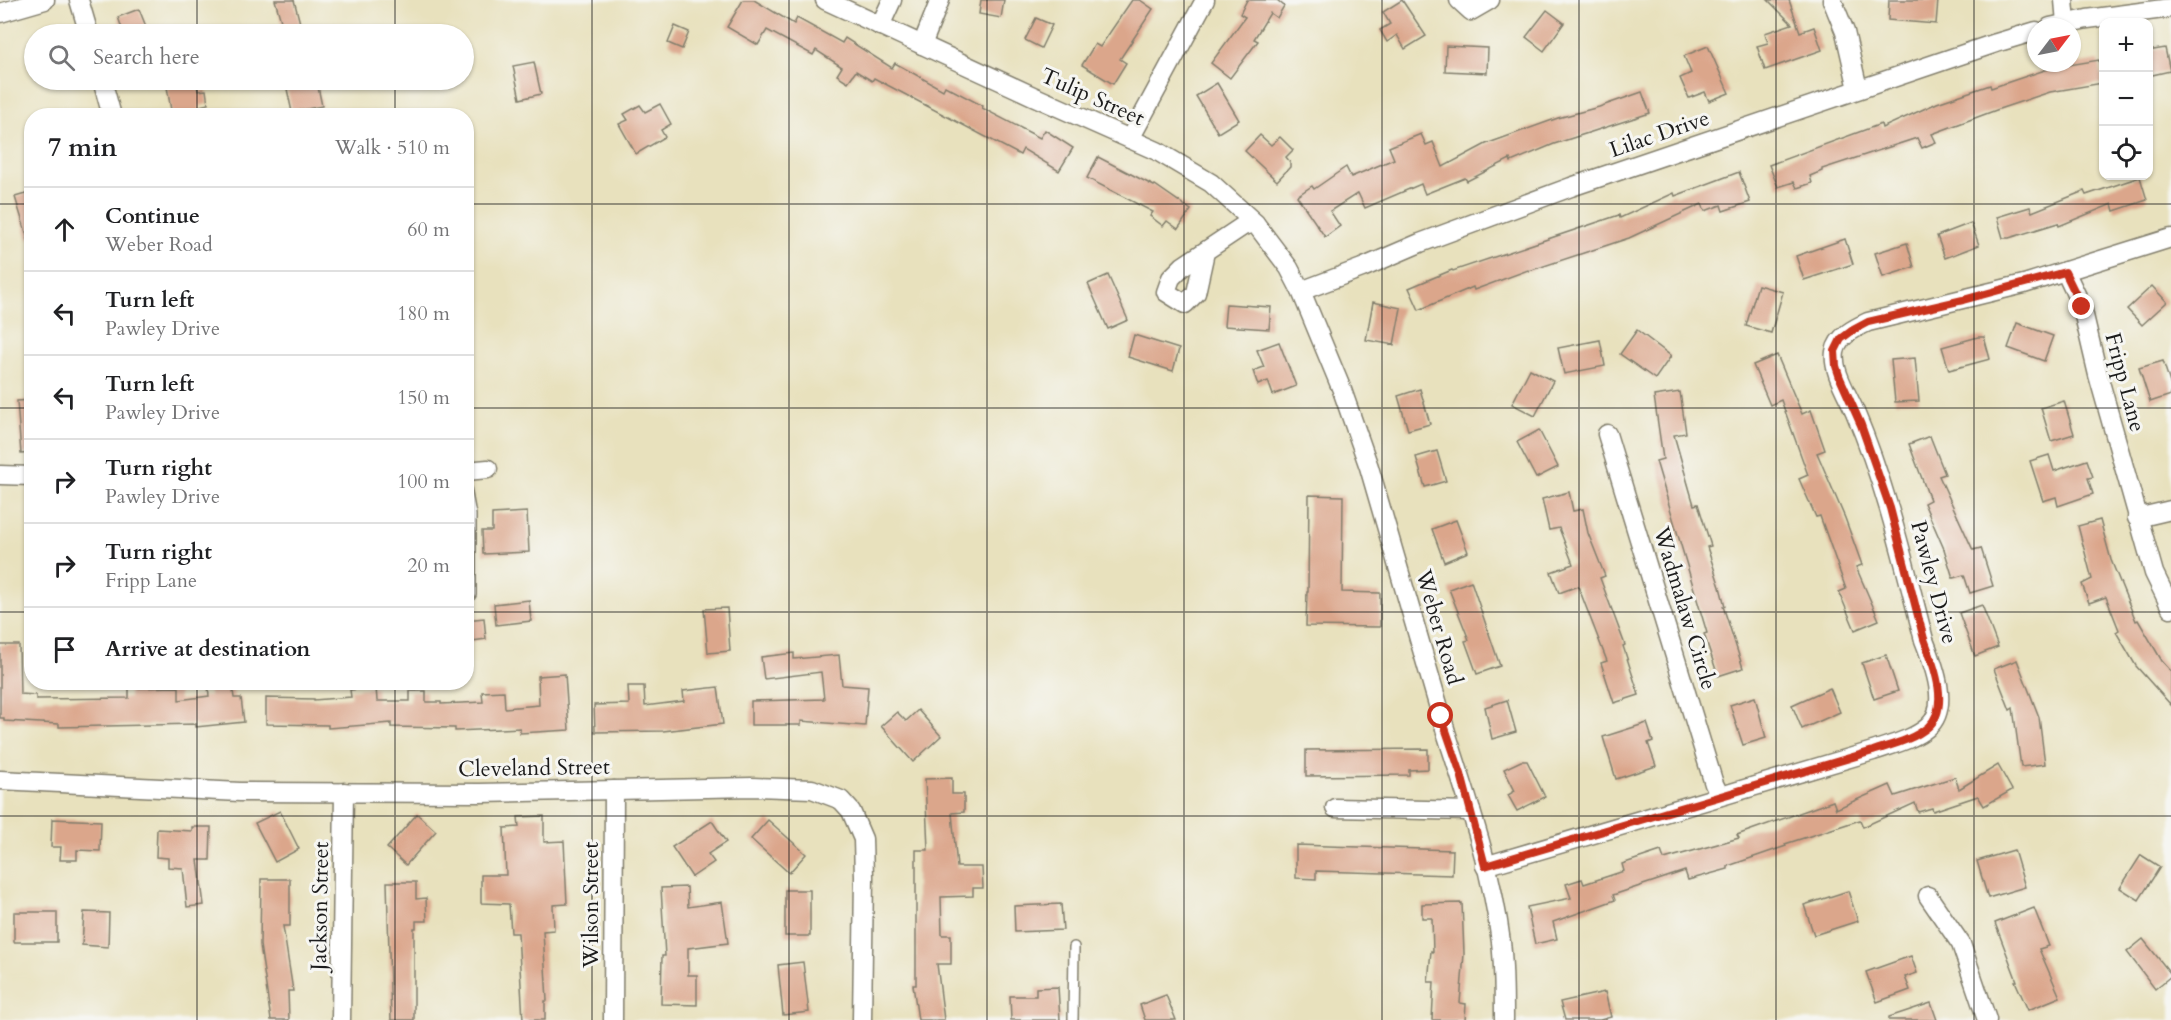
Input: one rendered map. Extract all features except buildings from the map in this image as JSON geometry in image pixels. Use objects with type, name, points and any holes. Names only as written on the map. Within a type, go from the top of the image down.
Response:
[{"type":"street","points":[[0,13],[45,0]]},
{"type":"street","points":[[79,0],[86,24]]},
{"type":"street","name":"Tulip Street","points":[[825,0],[1157,151],[1211,183],[1256,223],[1289,268],[1301,291]]},
{"type":"street","points":[[880,26],[892,0]]},
{"type":"street","points":[[922,45],[940,0]]},
{"type":"street","points":[[1130,139],[1205,0]]},
{"type":"street","points":[[1459,0],[1471,11],[1490,0]]},
{"type":"street","points":[[1832,0],[1845,32],[1858,89]]},
{"type":"street","points":[[2060,18],[2064,0]]},
{"type":"street","points":[[2081,22],[2171,8]]},
{"type":"street","name":"Lilac Drive","points":[[1301,291],[1420,243],[1539,199],[1858,89],[2027,34]]},
{"type":"street","points":[[105,90],[110,108]]},
{"type":"street","points":[[1205,252],[1210,246],[1243,226],[1256,223]]},
{"type":"street","name":"Pawley Drive","points":[[1485,866],[1904,740],[1928,727],[1939,707],[1939,692],[1931,657],[1924,639],[1890,508],[1861,425],[1836,366],[1835,351],[1841,339],[1868,322],[1963,300],[2065,272],[2171,238]]},
{"type":"street","name":"Fripp Lane","points":[[2065,272],[2082,307],[2154,573],[2171,608]]},
{"type":"street","name":"Weber Road","points":[[1301,291],[1342,390],[1369,467],[1471,811],[1501,944],[1504,1020]]},
{"type":"street","name":"Wadmalaw Circle","points":[[1607,434],[1714,784],[1720,796]]},
{"type":"street","points":[[474,470],[488,468]]},
{"type":"street","points":[[0,475],[24,476]]},
{"type":"street","points":[[2138,518],[2171,510]]},
{"type":"street","name":"Cleveland Street","points":[[0,780],[197,790],[344,792],[480,793],[752,787],[812,789],[841,800],[851,811],[863,838],[862,1020]]},
{"type":"street","name":"Wilson Street","points":[[613,1020],[614,790]]},
{"type":"street","name":"Jackson Street","points":[[341,1020],[344,792]]},
{"type":"street","points":[[1335,808],[1471,811]]},
{"type":"street","points":[[1928,896],[1961,944],[1987,1020]]},
{"type":"lane","points":[[1073,1020],[1074,947]]},
{"type":"route","points":[[1441,716],[1461,774],[1485,866],[1873,751],[1904,740],[1928,727],[1939,707],[1939,692],[1931,657],[1924,639],[1890,508],[1861,425],[1840,378],[1835,351],[1841,339],[1868,322],[1963,300],[2065,272],[2082,307]]}]
